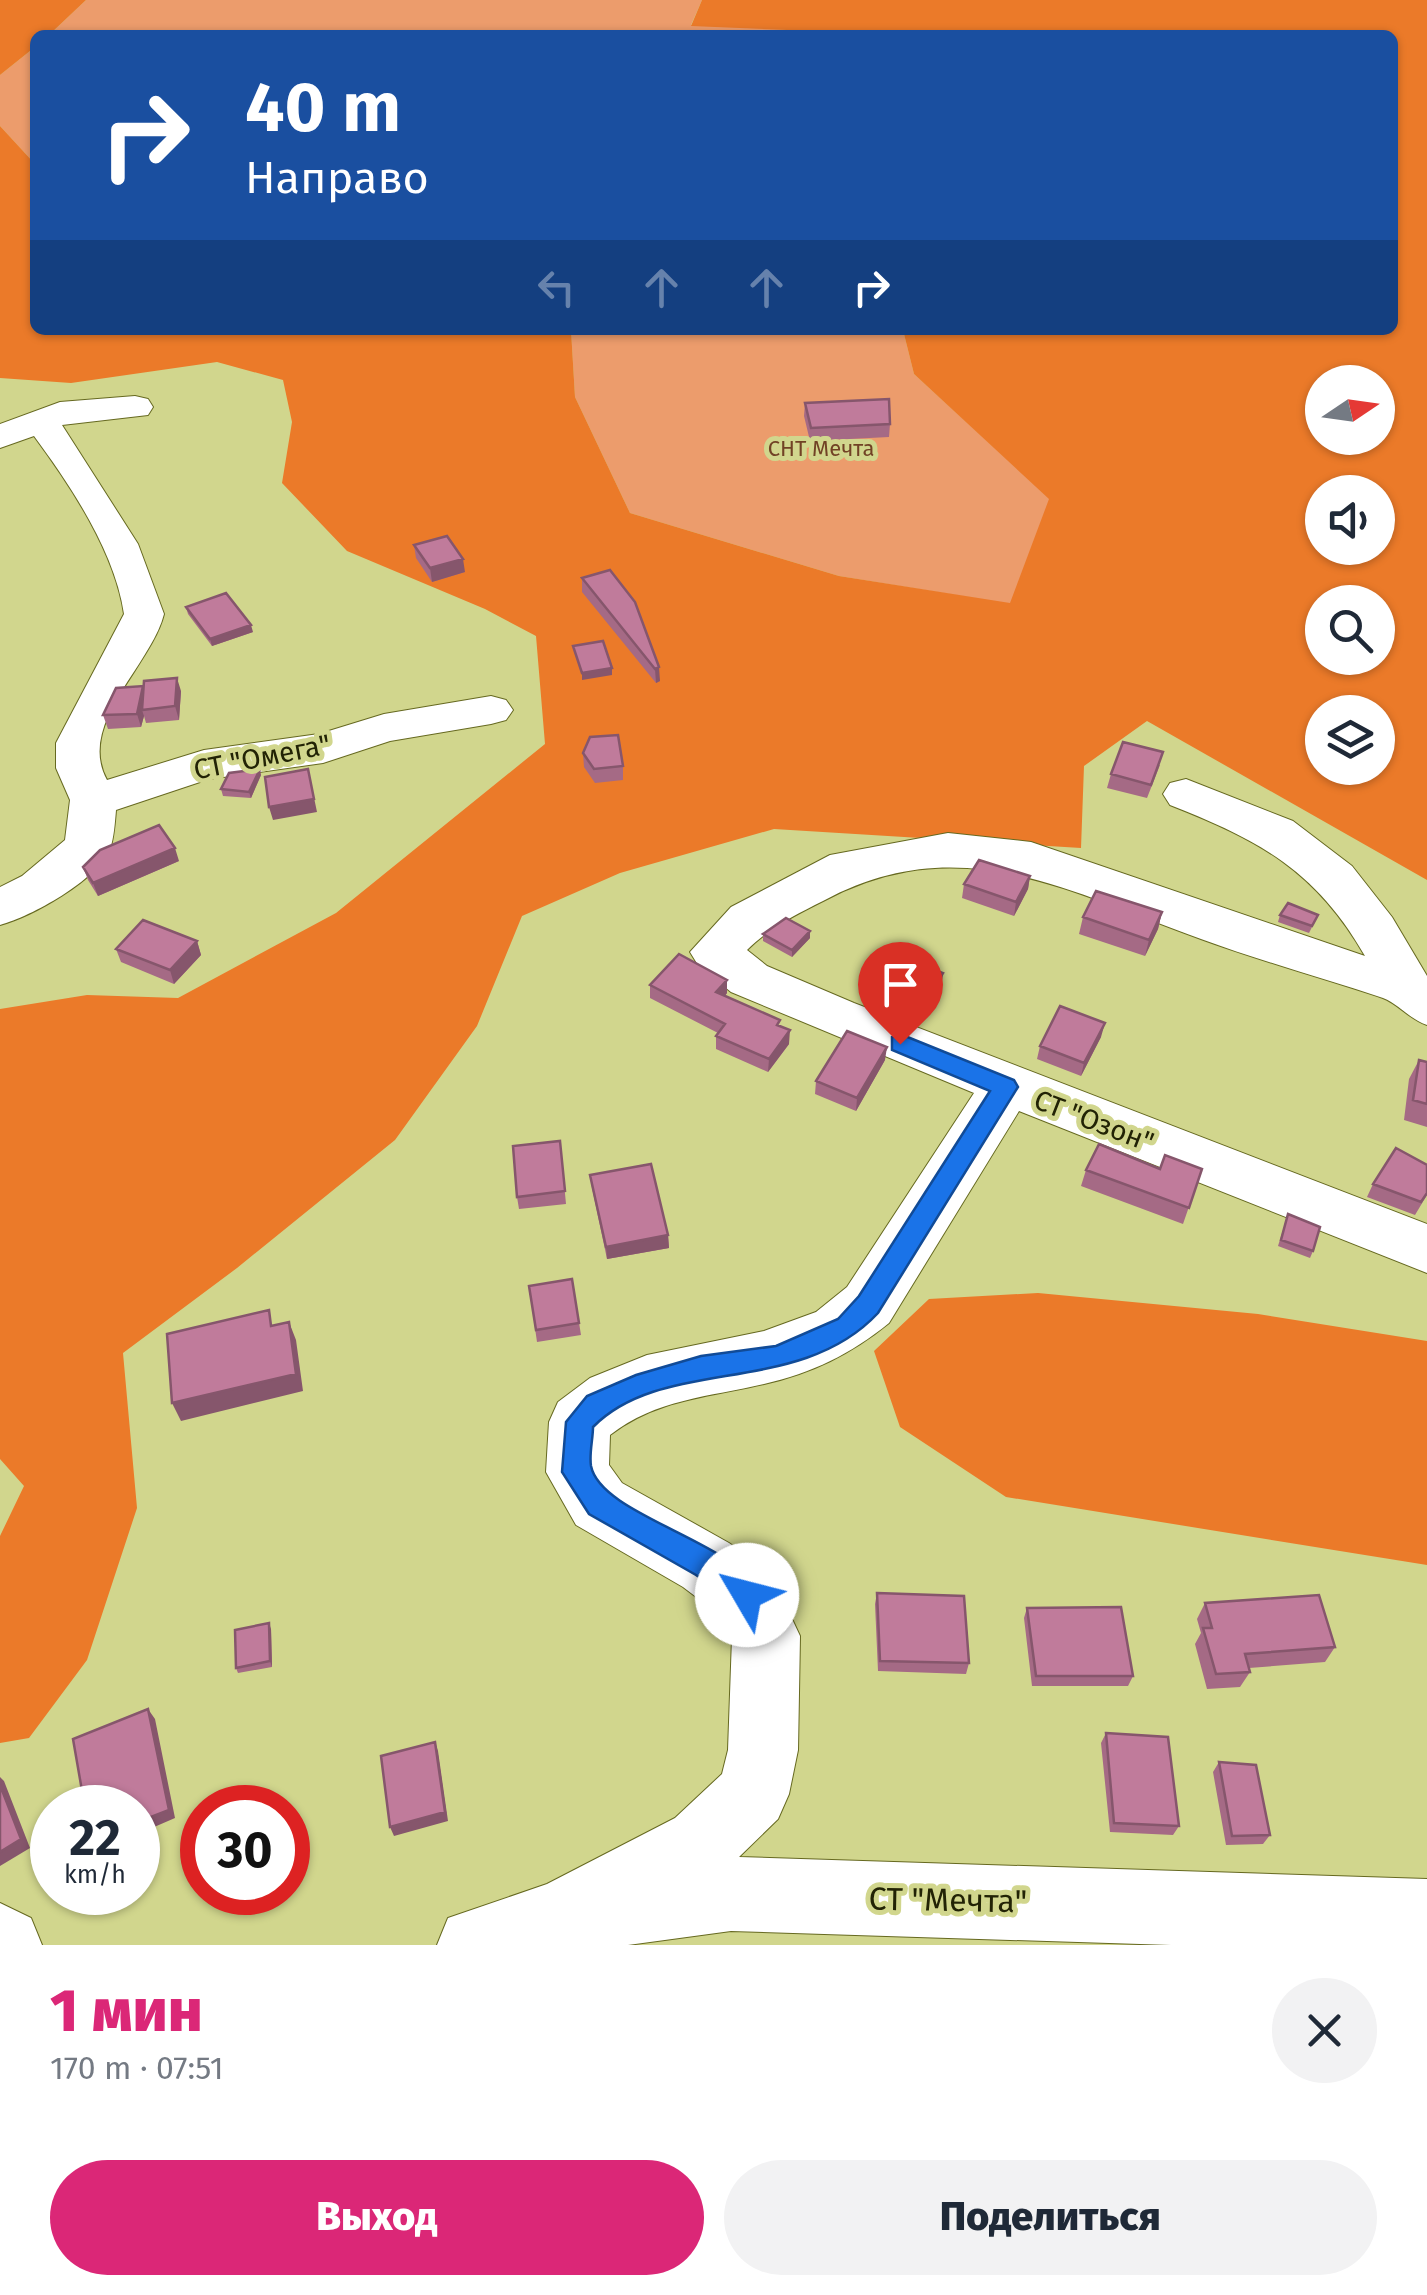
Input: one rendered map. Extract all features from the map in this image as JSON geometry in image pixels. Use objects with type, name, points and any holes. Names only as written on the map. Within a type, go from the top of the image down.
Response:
[{"type":"street","points":[[0,437],[60,413],[135,407]]},
{"type":"street","points":[[0,908],[39,888],[88,846],[93,800],[75,767],[78,740],[144,615],[139,585],[129,562],[69,459],[40,420]]},
{"type":"street","name":"СТ \"Омега\"","points":[[93,800],[204,765],[323,748],[384,728],[491,710]]},
{"type":"street","points":[[1186,794],[1257,822],[1306,852],[1388,948],[1416,996]]},
{"type":"street","name":"СТ \"Озон\"","points":[[1416,996],[1014,854],[948,849],[847,867],[748,919],[715,952],[749,979],[1006,1087],[1427,1249]]},
{"type":"street","points":[[561,1916],[702,1844],[753,1794],[764,1750],[766,1636],[747,1595],[706,1564],[599,1504],[577,1472],[580,1422],[597,1405],[646,1384],[701,1368],[778,1358],[847,1327],[868,1304],[1006,1087]]},
{"type":"street","name":"СТ \"Мечта\"","points":[[475,1945],[561,1916],[731,1894],[1427,1916]]},
{"type":"green space","points":[[86,0],[702,0],[691,25],[801,30],[54,30]]},
{"type":"green space","points":[[30,51],[30,159],[0,126],[0,75]]},
{"type":"green space","name":"СНТ Мечта","points":[[571,335],[904,335],[914,374],[1050,499],[1011,604],[839,576],[630,513],[575,397]]},
{"type":"shaded area","points":[[0,0],[86,0],[54,30],[30,30],[30,51],[0,75]]},
{"type":"shaded area","points":[[702,0],[1427,0],[1427,880],[1147,721],[1084,766],[1081,848],[774,829],[620,873],[522,916],[477,1026],[395,1140],[237,1268],[123,1353],[137,1508],[87,1660],[29,1738],[0,1743],[0,1536],[24,1486],[0,1459],[0,1009],[87,995],[178,998],[336,913],[545,744],[536,636],[485,609],[347,551],[282,483],[292,422],[283,380],[217,362],[71,383],[0,378],[0,126],[30,159],[30,335],[571,335],[575,397],[630,513],[839,576],[1010,603],[1049,499],[914,374],[904,335],[1398,335],[1398,30],[789,30],[691,26]]},
{"type":"shaded area","points":[[1038,1293],[1258,1314],[1427,1341],[1427,1565],[1006,1497],[900,1427],[874,1351],[929,1299]]},
{"type":"building","points":[[889,399],[890,424],[811,428],[805,403]]},
{"type":"building","points":[[447,536],[463,559],[430,568],[414,545]]},
{"type":"building","points":[[610,570],[635,602],[659,667],[655,669],[582,578]]},
{"type":"building","points":[[226,593],[251,625],[210,639],[186,607]]},
{"type":"building","points":[[603,641],[612,668],[582,673],[573,646]]},
{"type":"building","points":[[177,678],[175,706],[142,710],[144,681]]},
{"type":"building","points":[[143,686],[137,714],[103,715],[116,688]]},
{"type":"building","points":[[618,735],[623,766],[594,769],[583,753],[590,737]]},
{"type":"building","points":[[1123,742],[1163,752],[1151,785],[1111,774]]},
{"type":"building","points":[[260,769],[249,792],[221,789],[229,773]]},
{"type":"building","points":[[308,769],[314,799],[269,807],[265,777]]},
{"type":"building","points":[[159,825],[175,848],[93,883],[83,867],[100,850]]},
{"type":"building","points":[[979,860],[1030,876],[1016,902],[964,884]]},
{"type":"building","points":[[1096,891],[1162,912],[1149,940],[1083,917]]},
{"type":"building","points":[[1288,903],[1318,915],[1312,926],[1280,915]]},
{"type":"building","points":[[786,918],[810,931],[792,950],[763,934]]},
{"type":"building","points":[[143,920],[197,941],[170,970],[116,949]]},
{"type":"building","points":[[679,954],[727,980],[716,992],[780,1020],[777,1025],[790,1030],[769,1059],[716,1036],[725,1024],[650,985]]},
{"type":"building","points":[[899,956],[943,973],[921,1008],[875,993]]},
{"type":"building","points":[[1060,1006],[1105,1023],[1084,1063],[1040,1046]]},
{"type":"building","points":[[847,1031],[887,1047],[857,1098],[816,1081]]},
{"type":"building","points":[[1419,1060],[1427,1062],[1427,1104],[1413,1100]]},
{"type":"building","points":[[560,1141],[565,1191],[517,1197],[513,1146]]},
{"type":"building","points":[[1099,1144],[1160,1169],[1165,1155],[1202,1169],[1189,1208],[1086,1170]]},
{"type":"building","points":[[1396,1148],[1427,1165],[1427,1193],[1421,1202],[1373,1184]]},
{"type":"building","points":[[651,1164],[668,1235],[606,1247],[590,1175]]},
{"type":"building","points":[[1288,1214],[1320,1227],[1313,1251],[1281,1240]]},
{"type":"building","points":[[572,1279],[579,1323],[536,1330],[529,1286]]},
{"type":"building","points":[[269,1310],[271,1326],[289,1322],[296,1374],[172,1403],[167,1334]]},
{"type":"building","points":[[877,1593],[964,1596],[969,1663],[880,1661]]},
{"type":"building","points":[[1319,1595],[1335,1647],[1245,1654],[1250,1672],[1216,1674],[1203,1628],[1212,1628],[1205,1603]]},
{"type":"building","points":[[1121,1607],[1133,1676],[1036,1676],[1027,1608]]},
{"type":"building","points":[[269,1623],[270,1661],[236,1668],[235,1630]]},
{"type":"building","points":[[148,1709],[169,1810],[160,1813],[160,1785],[81,1785],[73,1739]]},
{"type":"building","points":[[1106,1733],[1168,1737],[1179,1826],[1114,1823]]},
{"type":"building","points":[[435,1742],[445,1812],[390,1827],[381,1756]]},
{"type":"building","points":[[1219,1762],[1256,1765],[1270,1835],[1232,1836]]},
{"type":"building","points":[[0,1785],[21,1839],[0,1852]]},
{"type":"route","points":[[747,1595],[706,1564],[599,1504],[577,1472],[580,1422],[597,1405],[646,1384],[701,1368],[778,1358],[847,1327],[868,1304],[1006,1087],[900,1044]]}]
